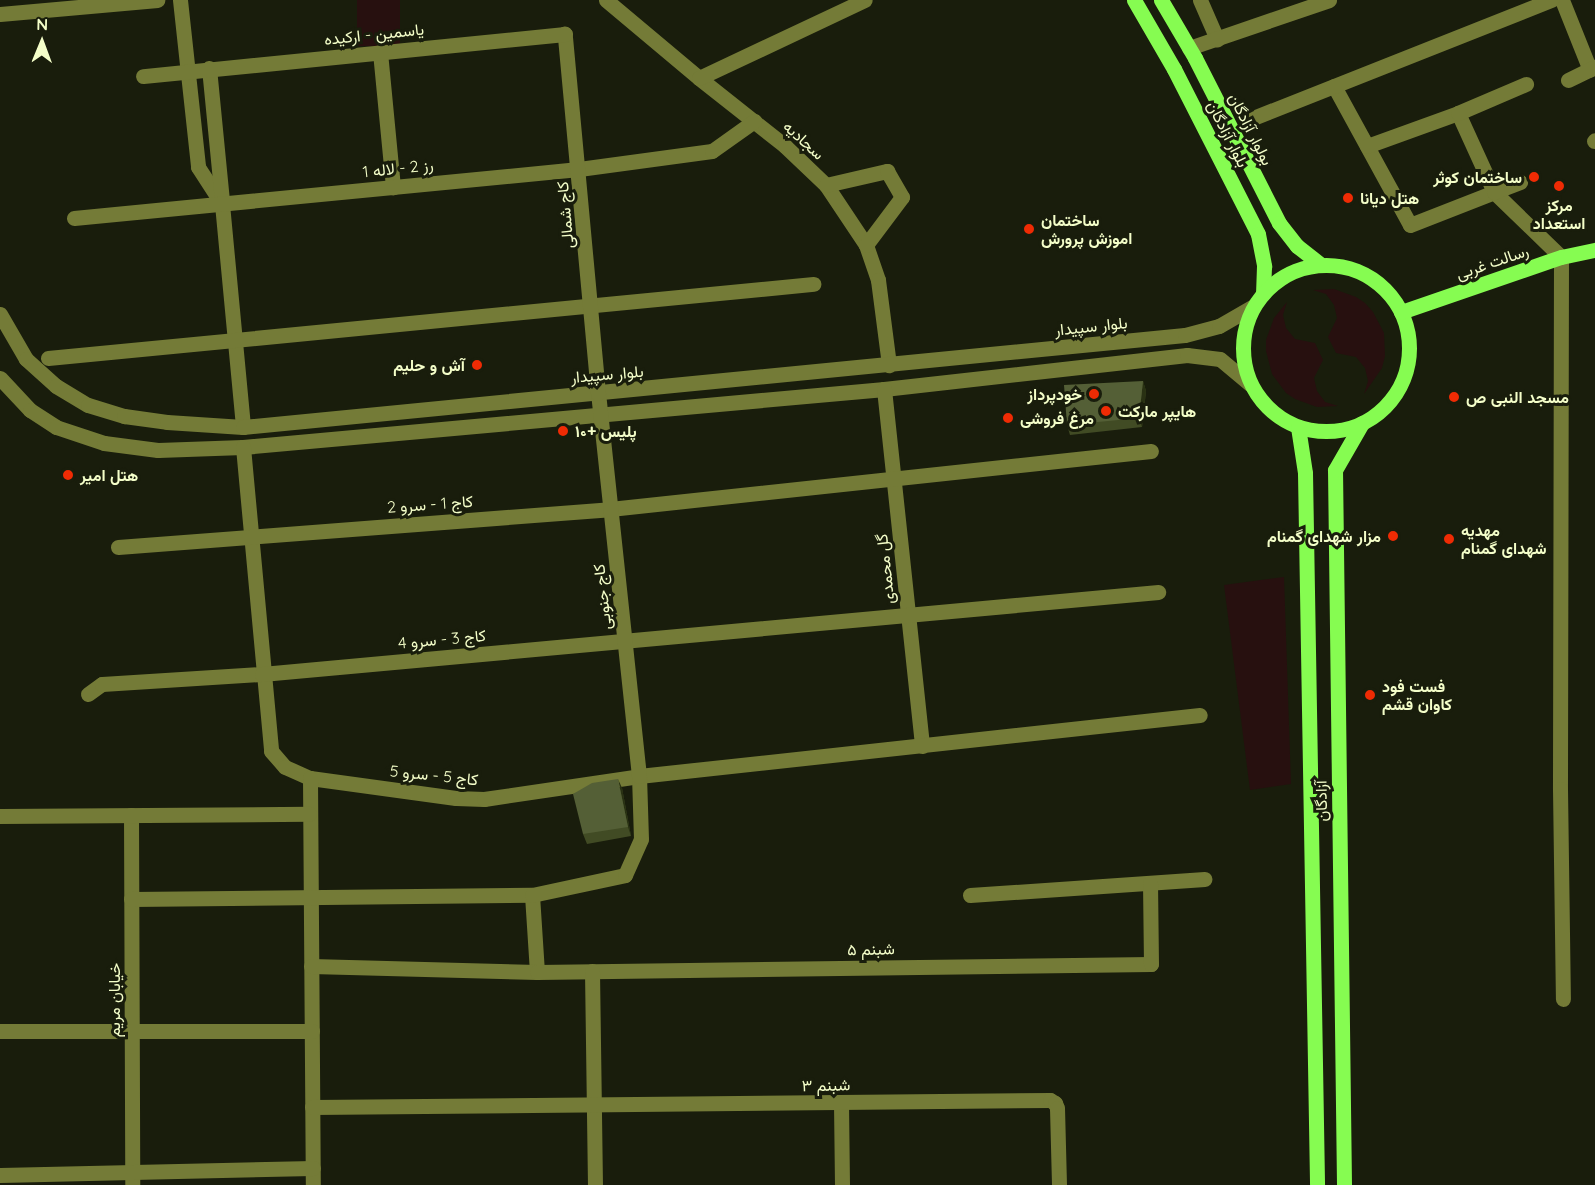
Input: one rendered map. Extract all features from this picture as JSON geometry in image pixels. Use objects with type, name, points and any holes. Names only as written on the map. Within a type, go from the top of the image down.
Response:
[{"type":"main road","name":"بلوار آزادگان","points":[[1134,0],[1174,69],[1258,234],[1264,266],[1263,293]]},
{"type":"main road","name":"بولوار آزادگان","points":[[1161,0],[1189,48],[1279,223],[1297,246],[1321,265]]},
{"type":"main road","name":"رسالت غربی","points":[[1401,312],[1561,257],[1595,250]]},
{"type":"main road","points":[[1321,265],[1353,269],[1368,276],[1381,286],[1401,312],[1409,343],[1405,375],[1388,403],[1362,423],[1330,431],[1298,427],[1270,410],[1250,384],[1245,369],[1243,337],[1253,306],[1263,293],[1289,273],[1321,265]]},
{"type":"main road","name":"آزادگان","points":[[1344,1185],[1335,470],[1362,423]]},
{"type":"main road","name":"آزادگان","points":[[1298,427],[1305,473],[1317,1185]]},
{"type":"main road","points":[[1314,1036],[1342,1036]]},
{"type":"street","points":[[0,14],[157,0]]},
{"type":"street","points":[[180,0],[198,167],[222,204]]},
{"type":"street","name":"سجادیه","points":[[606,0],[785,146],[826,185],[866,245],[878,280],[888,365]]},
{"type":"street","points":[[699,78],[832,7],[866,0]]},
{"type":"street","points":[[1200,0],[1216,39]]},
{"type":"street","points":[[1189,48],[1329,0]]},
{"type":"street","points":[[1253,118],[1551,0]]},
{"type":"street","points":[[1562,0],[1593,68],[1568,80]]},
{"type":"street","name":"یاسمین - ارکیده","points":[[143,76],[566,33]]},
{"type":"street","name":"کاج شمالی","points":[[566,33],[600,415]]},
{"type":"street","points":[[380,52],[393,187]]},
{"type":"street","points":[[209,68],[243,427]]},
{"type":"street","points":[[1366,146],[1458,113],[1526,84]]},
{"type":"street","points":[[1334,86],[1410,225],[1520,182]]},
{"type":"street","points":[[1458,113],[1494,192],[1561,257],[1560,789],[1563,999]]},
{"type":"street","name":"رز 2 - لاله 1","points":[[74,218],[579,169],[712,152],[754,121]]},
{"type":"street","points":[[826,185],[887,171],[902,197],[866,245]]},
{"type":"street","points":[[48,358],[813,284]]},
{"type":"street","name":"بلوار سپیدار","points":[[0,314],[26,358],[56,386],[88,405],[124,416],[167,422],[243,427],[1185,335],[1219,326],[1253,306]]},
{"type":"street","points":[[0,378],[30,410],[56,427],[104,443],[158,450],[243,447],[600,415],[884,388],[1187,355],[1220,359],[1250,384]]},
{"type":"street","name":"گل محمدی","points":[[884,388],[922,746]]},
{"type":"street","name":"کاج جنوبی","points":[[532,895],[625,876],[640,839],[639,776],[600,415]]},
{"type":"street","points":[[243,447],[262,674]]},
{"type":"street","name":"کاج 1 - سرو 2","points":[[118,547],[610,508],[1151,451]]},
{"type":"street","name":"کاج 3 - سرو 4","points":[[88,694],[102,684],[262,674],[1158,592]]},
{"type":"street","name":"کاج 5 - سرو 5","points":[[262,674],[271,751],[285,767],[310,778],[456,798],[484,799],[639,776],[1200,715]]},
{"type":"street","points":[[310,778],[313,1185]]},
{"type":"street","points":[[0,816],[309,814]]},
{"type":"street","name":"خیابان مریم","points":[[131,815],[132,1179]]},
{"type":"street","points":[[970,895],[1204,879]]},
{"type":"street","name":"شبنم ۵","points":[[311,966],[537,972],[1151,964],[1150,883]]},
{"type":"street","points":[[131,899],[532,895],[537,972]]},
{"type":"street","points":[[592,971],[596,1105],[595,1185]]},
{"type":"street","points":[[0,1031],[312,1031]]},
{"type":"street","name":"شبنم ۳","points":[[312,1107],[1050,1100],[1055,1103],[1059,1185]]},
{"type":"street","points":[[841,1103],[842,1185]]},
{"type":"street","points":[[0,1175],[132,1179],[313,1168]]},
{"type":"shaded area","points":[[357,0],[400,0],[400,46],[357,46]]},
{"type":"shaded area","points":[[1334,289],[1365,303],[1373,312],[1384,333],[1385,356],[1382,368],[1364,394],[1368,381],[1365,368],[1356,357],[1336,353],[1328,337],[1337,318],[1334,305],[1326,294],[1313,290]]},
{"type":"shaded area","points":[[1287,302],[1283,315],[1286,328],[1295,339],[1315,343],[1323,360],[1314,378],[1317,391],[1325,402],[1338,406],[1317,407],[1295,399],[1286,393],[1272,374],[1266,351],[1266,340],[1274,318]]},
{"type":"shaded area","points":[[1284,577],[1291,784],[1250,790],[1224,585]]},
{"type":"building","name":"هایپر مارکت","points":[[1143,381],[1139,418],[1067,425],[1064,385]]},
{"type":"building","points":[[618,779],[628,827],[583,834],[573,794],[592,783]]},
{"type":"place","name":"ساختمان کوثر","points":[[1534,177]]},
{"type":"place","name":"مرکز استعداد","points":[[1559,186]]},
{"type":"place","name":"هتل دیانا","points":[[1348,198]]},
{"type":"place","name":"ساختمان اموزش پرورش","points":[[1029,229]]},
{"type":"place","name":"آش و حلیم","points":[[477,365]]},
{"type":"place","name":"خودپرداز","points":[[1094,394]]},
{"type":"place","name":"مسجد النبی ص","points":[[1454,397]]},
{"type":"place","name":"هایپر مارکت","points":[[1106,411]]},
{"type":"place","name":"مرغ فروشی","points":[[1008,418]]},
{"type":"place","name":"پلیس +۱۰","points":[[563,431]]},
{"type":"place","name":"هتل امیر","points":[[68,475]]},
{"type":"place","name":"مزار شهدای گمنام","points":[[1393,536]]},
{"type":"place","name":"مهدیه شهدای گمنام","points":[[1449,539]]},
{"type":"place","name":"فست فود كاوان قشم","points":[[1370,695]]}]
